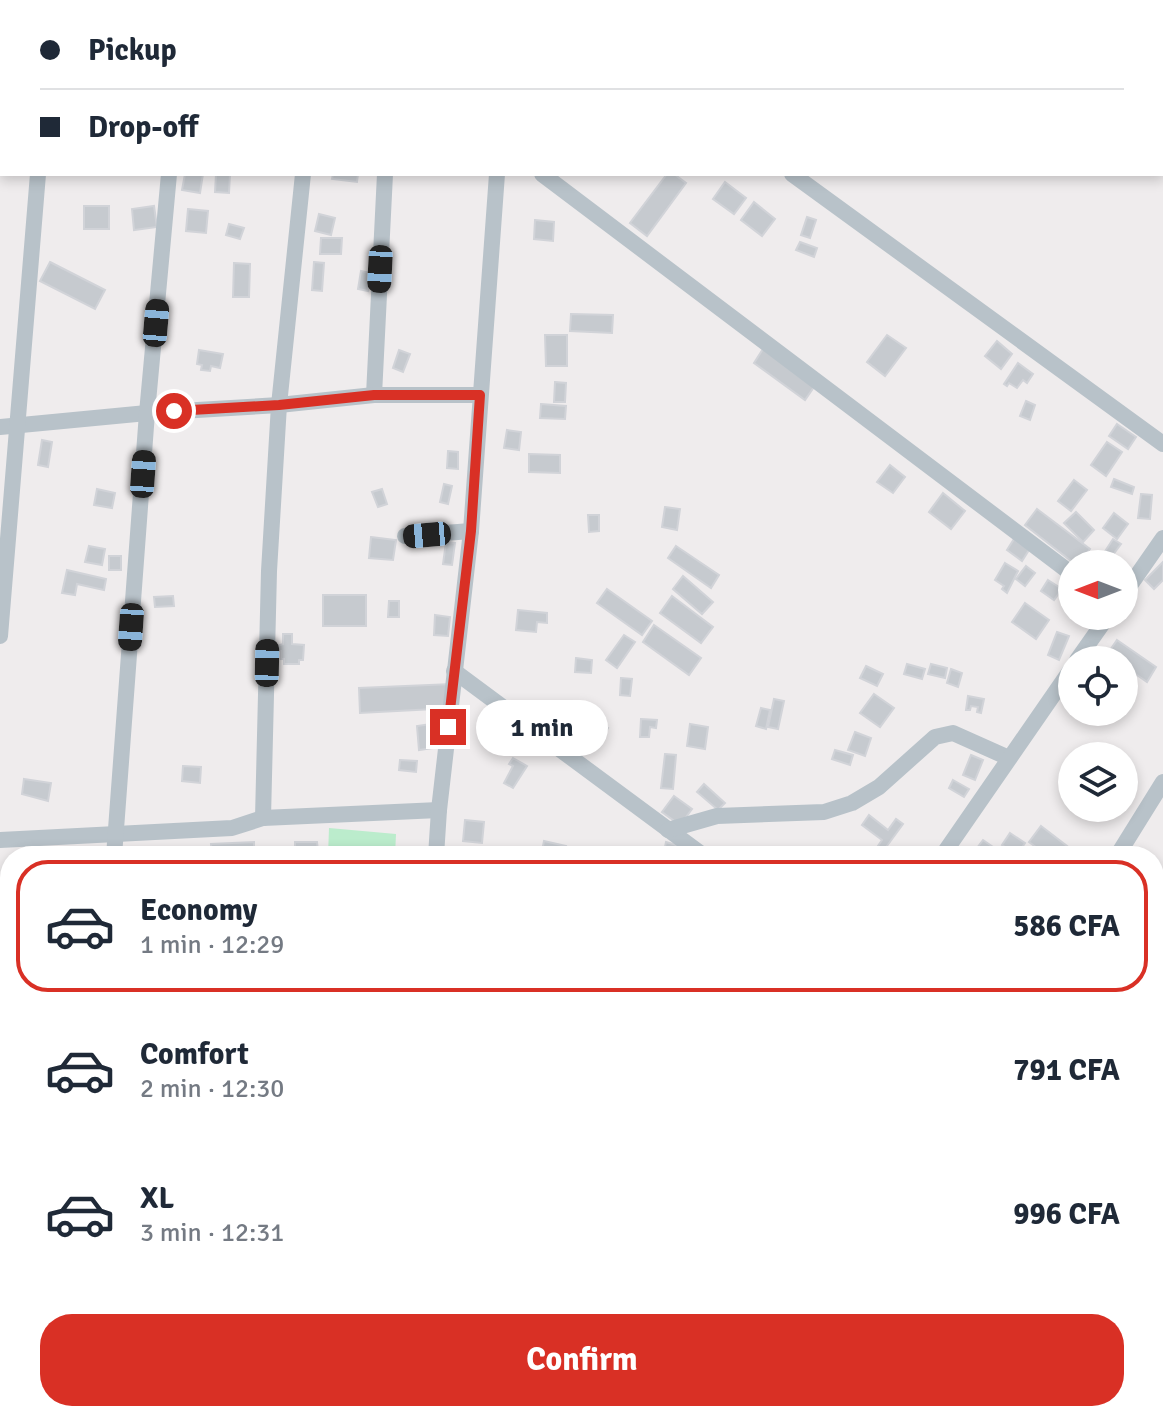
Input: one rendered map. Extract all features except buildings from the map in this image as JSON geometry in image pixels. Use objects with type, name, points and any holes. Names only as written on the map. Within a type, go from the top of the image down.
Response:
[{"type":"street","points":[[0,636],[38,176]]},
{"type":"street","points":[[114,846],[147,413],[169,176]]},
{"type":"street","points":[[263,818],[269,571],[279,405],[303,176]]},
{"type":"street","points":[[374,395],[385,176]]},
{"type":"street","points":[[437,846],[471,531],[497,176]]},
{"type":"street","points":[[545,176],[1058,563]]},
{"type":"street","points":[[795,176],[1163,444]]},
{"type":"street","points":[[0,427],[374,395],[480,395]]},
{"type":"street","points":[[405,536],[471,531]]},
{"type":"street","points":[[1138,574],[1163,538]]},
{"type":"street","points":[[454,671],[690,846]]},
{"type":"street","points":[[949,846],[1058,688]]},
{"type":"street","points":[[668,830],[717,816],[824,812],[852,803],[879,787],[935,737],[953,733],[1009,758]]},
{"type":"street","points":[[1123,846],[1163,782]]},
{"type":"street","points":[[0,840],[232,828],[263,818],[439,810]]},
{"type":"green space","points":[[329,828],[396,834],[395,846],[328,846]]},
{"type":"route","points":[[174,411],[374,395],[480,395],[471,531],[448,727]]}]
